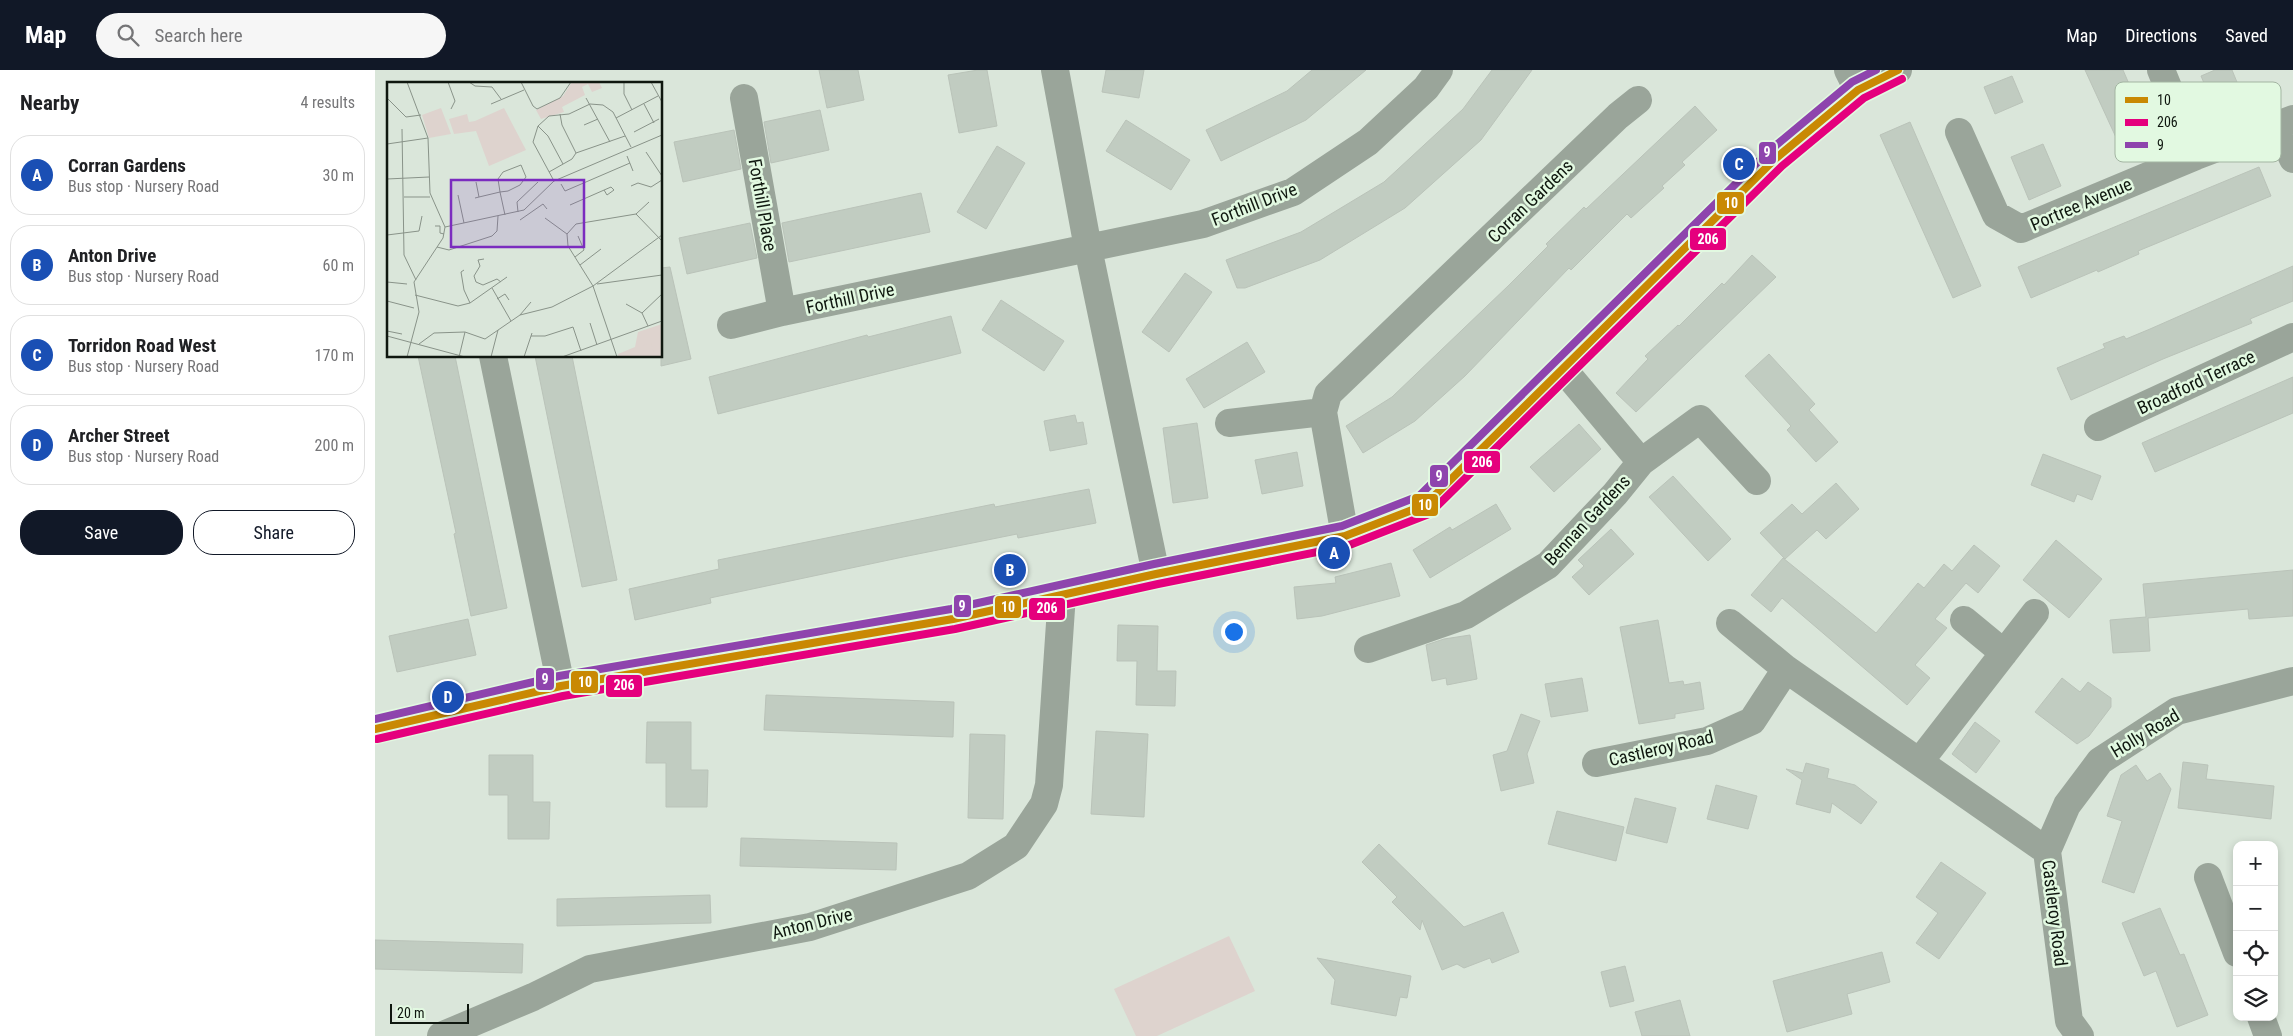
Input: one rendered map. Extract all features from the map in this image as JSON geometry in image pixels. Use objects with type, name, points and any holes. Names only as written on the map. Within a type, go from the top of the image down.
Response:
[{"type":"street","points":[[1055,70],[1088,248],[1156,574]]},
{"type":"street","name":"Forthill Drive","points":[[731,325],[782,312],[1203,224],[1293,192],[1368,142],[1425,88],[1439,70]]},
{"type":"street","points":[[375,729],[561,686],[953,619],[1156,574],[1345,536],[1425,505],[1853,80],[1898,70]]},
{"type":"street","points":[[2161,70],[2166,82]]},
{"type":"street","name":"Forthill Place","points":[[744,98],[782,312]]},
{"type":"street","name":"Corran Gardens","points":[[1323,412],[1328,394],[1618,116],[1639,100]]},
{"type":"street","points":[[2285,123],[2293,159]]},
{"type":"street","name":"Portree Avenue","points":[[1959,132],[1996,215],[2021,230],[2182,162]]},
{"type":"street","name":"Broadford Terrace","points":[[2098,427],[2293,337]]},
{"type":"street","points":[[493,358],[561,686]]},
{"type":"street","name":"Bennan Gardens","points":[[1563,369],[1641,462]]},
{"type":"street","points":[[1229,423],[1323,412],[1345,536]]},
{"type":"street","name":"Bennan Gardens","points":[[1368,648],[1467,615],[1548,565],[1615,494],[1641,462],[1700,419],[1757,481]]},
{"type":"street","name":"Anton Drive","points":[[441,1036],[533,997],[590,969],[810,927],[968,876],[1016,846],[1043,804],[1049,784],[1062,594]]},
{"type":"street","points":[[1920,761],[2035,613]]},
{"type":"street","points":[[1965,620],[2004,652]]},
{"type":"street","name":"Castleroy Road","points":[[1730,624],[1786,669],[2047,851],[2069,1021],[2080,1036]]},
{"type":"street","name":"Castleroy Road","points":[[1596,763],[1707,741],[1752,721],[1786,669]]},
{"type":"street","name":"Holly Road","points":[[2047,851],[2067,805],[2100,761],[2177,711],[2293,681]]},
{"type":"street","points":[[2208,877],[2233,943]]},
{"type":"street","points":[[2262,1021],[2268,1036]]},
{"type":"shaded area","points":[[1229,936],[1255,991],[1157,1036],[1136,1036],[1114,989]]},
{"type":"building","points":[[819,70],[858,70],[864,100],[827,108]]},
{"type":"building","points":[[987,70],[997,126],[959,133],[948,75]]},
{"type":"building","points":[[1106,70],[1144,70],[1139,98],[1102,92]]},
{"type":"building","points":[[1312,70],[1366,70],[1306,120],[1221,161],[1206,130],[1287,91]]},
{"type":"building","points":[[1492,70],[1532,70],[1481,140],[1405,208],[1320,260],[1245,288],[1237,288],[1226,260],[1301,232],[1384,182],[1463,109]]},
{"type":"building","points":[[2085,70],[2123,70],[2128,82],[2115,82],[2115,135]]},
{"type":"building","points":[[2215,70],[2232,70],[2237,82],[2204,82],[2201,76]]},
{"type":"building","points":[[2012,76],[2023,102],[1995,114],[1984,87]]},
{"type":"building","points":[[1695,106],[1717,130],[1682,162],[1685,165],[1662,186],[1664,188],[1631,218],[1627,214],[1571,270],[1569,268],[1465,376],[1415,421],[1363,453],[1346,426],[1392,397],[1508,286],[1548,246],[1546,244],[1584,207],[1586,209]]},
{"type":"building","points":[[820,110],[829,150],[771,163],[764,122]]},
{"type":"building","points":[[1126,120],[1190,160],[1171,190],[1106,151]]},
{"type":"building","points":[[1910,122],[1981,286],[1953,298],[1880,135]]},
{"type":"building","points":[[734,130],[741,169],[683,182],[674,142]]},
{"type":"building","points":[[2043,144],[2061,186],[2029,200],[2011,157]]},
{"type":"building","points":[[997,146],[1025,163],[986,229],[957,212]]},
{"type":"building","points":[[2259,167],[2271,196],[2138,251],[2139,254],[2098,272],[2097,270],[2031,298],[2018,267]]},
{"type":"building","points":[[921,193],[930,232],[789,262],[782,223]]},
{"type":"building","points":[[750,223],[757,258],[687,274],[679,238]]},
{"type":"building","points":[[1752,255],[1776,277],[1636,412],[1616,393],[1648,359],[1645,356],[1679,326],[1722,283],[1724,285]]},
{"type":"building","points":[[2293,266],[2293,301],[2250,319],[2252,323],[2163,359],[2071,400],[2057,368],[2105,348],[2103,344],[2124,336],[2126,339]]},
{"type":"building","points":[[670,267],[691,359],[661,366],[661,358],[663,358],[663,268]]},
{"type":"building","points":[[1185,273],[1212,292],[1169,352],[1142,332]]},
{"type":"building","points":[[1001,300],[1064,341],[1044,371],[982,330]]},
{"type":"building","points":[[951,316],[961,353],[718,414],[709,377],[867,335],[868,337]]},
{"type":"building","points":[[1247,342],[1265,372],[1204,408],[1186,379]]},
{"type":"building","points":[[1769,354],[1815,404],[1809,410],[1838,442],[1816,462],[1787,430],[1791,426],[1745,376]]},
{"type":"building","points":[[418,358],[455,358],[507,608],[471,616],[454,534],[456,533]]},
{"type":"building","points":[[535,358],[572,358],[617,580],[582,587]]},
{"type":"building","points":[[2293,377],[2293,413],[2155,472],[2142,443]]},
{"type":"building","points":[[1075,415],[1077,423],[1083,422],[1087,444],[1050,451],[1044,421]]},
{"type":"building","points":[[1197,423],[1208,498],[1173,503],[1163,428]]},
{"type":"building","points":[[1579,424],[1601,449],[1554,492],[1530,467]]},
{"type":"building","points":[[1297,452],[1303,486],[1262,494],[1255,460]]},
{"type":"building","points":[[2043,454],[2101,476],[2092,500],[2077,494],[2074,502],[2031,485]]},
{"type":"building","points":[[1673,476],[1731,539],[1708,561],[1649,497]]},
{"type":"building","points":[[1836,483],[1859,509],[1826,539],[1817,530],[1785,559],[1760,533],[1792,504],[1802,514]]},
{"type":"building","points":[[1089,489],[1096,523],[1018,538],[1017,534],[903,557],[710,598],[711,603],[635,620],[629,589],[719,569],[718,560],[994,504],[995,507]]},
{"type":"building","points":[[1496,504],[1511,529],[1430,578],[1413,550],[1450,527],[1452,530]]},
{"type":"building","points":[[1611,529],[1634,554],[1589,595],[1572,577],[1584,566],[1578,560]]},
{"type":"building","points":[[2056,540],[2102,579],[2069,618],[2023,580]]},
{"type":"building","points":[[1974,545],[2000,566],[1978,593],[1966,583],[1935,619],[1947,628],[1915,665],[1930,678],[1907,705],[1782,598],[1771,612],[1751,595],[1783,558],[1876,633],[1918,583],[1924,588],[1944,564],[1952,571]]},
{"type":"building","points":[[1391,563],[1400,596],[1322,616],[1297,619],[1294,587],[1336,583],[1335,577]]},
{"type":"building","points":[[2293,570],[2293,616],[2249,619],[2248,609],[2148,618],[2150,651],[2113,653],[2110,620],[2146,617],[2143,584]]},
{"type":"building","points":[[468,619],[476,655],[397,672],[389,636]]},
{"type":"building","points":[[1658,620],[1669,683],[1683,681],[1684,685],[1700,682],[1704,709],[1675,714],[1675,718],[1639,724],[1620,627]]},
{"type":"building","points":[[1118,625],[1158,626],[1157,671],[1176,671],[1175,706],[1136,705],[1137,661],[1117,661]]},
{"type":"building","points":[[1470,635],[1477,679],[1447,685],[1446,678],[1432,681],[1426,645],[1444,639]]},
{"type":"building","points":[[1582,678],[1588,711],[1551,717],[1545,684]]},
{"type":"building","points":[[2062,678],[2080,692],[2088,682],[2111,698],[2111,707],[2089,736],[2077,744],[2035,712]]},
{"type":"building","points":[[766,695],[954,702],[953,737],[764,730]]},
{"type":"building","points":[[1521,714],[1540,721],[1527,754],[1534,783],[1501,791],[1493,755],[1507,751]]},
{"type":"building","points":[[647,722],[691,722],[691,770],[708,770],[707,807],[666,807],[666,763],[646,763]]},
{"type":"building","points":[[1975,722],[2000,741],[1976,773],[1952,754]]},
{"type":"building","points":[[1096,731],[1148,734],[1144,817],[1091,814]]},
{"type":"building","points":[[970,734],[1005,735],[1003,819],[968,818]]},
{"type":"building","points":[[489,755],[533,755],[533,802],[550,802],[549,839],[508,839],[508,795],[489,795]]},
{"type":"building","points":[[2183,762],[2208,765],[2206,779],[2274,786],[2271,819],[2178,808]]},
{"type":"building","points":[[1806,763],[1829,769],[1827,778],[1855,785],[1877,802],[1861,824],[1832,803],[1830,813],[1796,804],[1802,780],[1786,769],[1803,773]]},
{"type":"building","points":[[2136,765],[2147,781],[2160,773],[2171,789],[2134,893],[2102,882],[2122,821],[2107,816],[2121,775]]},
{"type":"building","points":[[1716,785],[1757,796],[1748,829],[1707,819]]},
{"type":"building","points":[[1635,798],[1676,808],[1667,843],[1626,833]]},
{"type":"building","points":[[1557,811],[1624,827],[1616,861],[1548,844]]},
{"type":"building","points":[[741,838],[897,843],[896,870],[740,866]]},
{"type":"building","points":[[1379,844],[1464,927],[1503,912],[1519,952],[1492,963],[1490,958],[1464,968],[1457,964],[1442,970],[1422,920],[1420,930],[1392,902],[1397,897],[1362,862]]},
{"type":"building","points":[[1941,862],[1986,893],[1939,959],[1916,943],[1938,913],[1916,897]]},
{"type":"building","points":[[710,895],[711,923],[557,926],[557,899]]},
{"type":"building","points":[[2160,908],[2180,955],[2184,954],[2208,1015],[2177,1027],[2156,971],[2144,976],[2122,923]]},
{"type":"building","points":[[375,940],[523,944],[522,973],[375,969]]},
{"type":"building","points":[[1882,952],[1890,982],[1847,994],[1852,1014],[1787,1032],[1773,981]]},
{"type":"building","points":[[1317,958],[1411,976],[1407,998],[1400,997],[1396,1016],[1331,1004],[1335,980]]},
{"type":"building","points":[[1625,966],[1634,1001],[1610,1007],[1601,972]]},
{"type":"building","points":[[1680,1000],[1690,1036],[1642,1036],[1635,1012]]},
{"type":"transit line","name":"9","points":[[375,719],[559,676],[951,609],[1154,564],[1342,526],[1419,496],[1768,152],[1852,82],[1876,70]]},
{"type":"transit line","name":"10","points":[[375,729],[561,686],[953,619],[1156,574],[1345,536],[1425,505],[1775,159],[1858,90],[1898,70]]},
{"type":"transit line","name":"206","points":[[377,739],[563,696],[955,629],[1158,584],[1347,546],[1429,514],[1782,166],[1864,98],[1902,79]]},
{"type":"place","name":"Torridon Road West","points":[[1739,164]]},
{"type":"place","name":"Corran Gardens","points":[[1334,553]]},
{"type":"place","name":"Anton Drive","points":[[1010,570]]},
{"type":"place","name":"Archer Street","points":[[448,697]]}]
